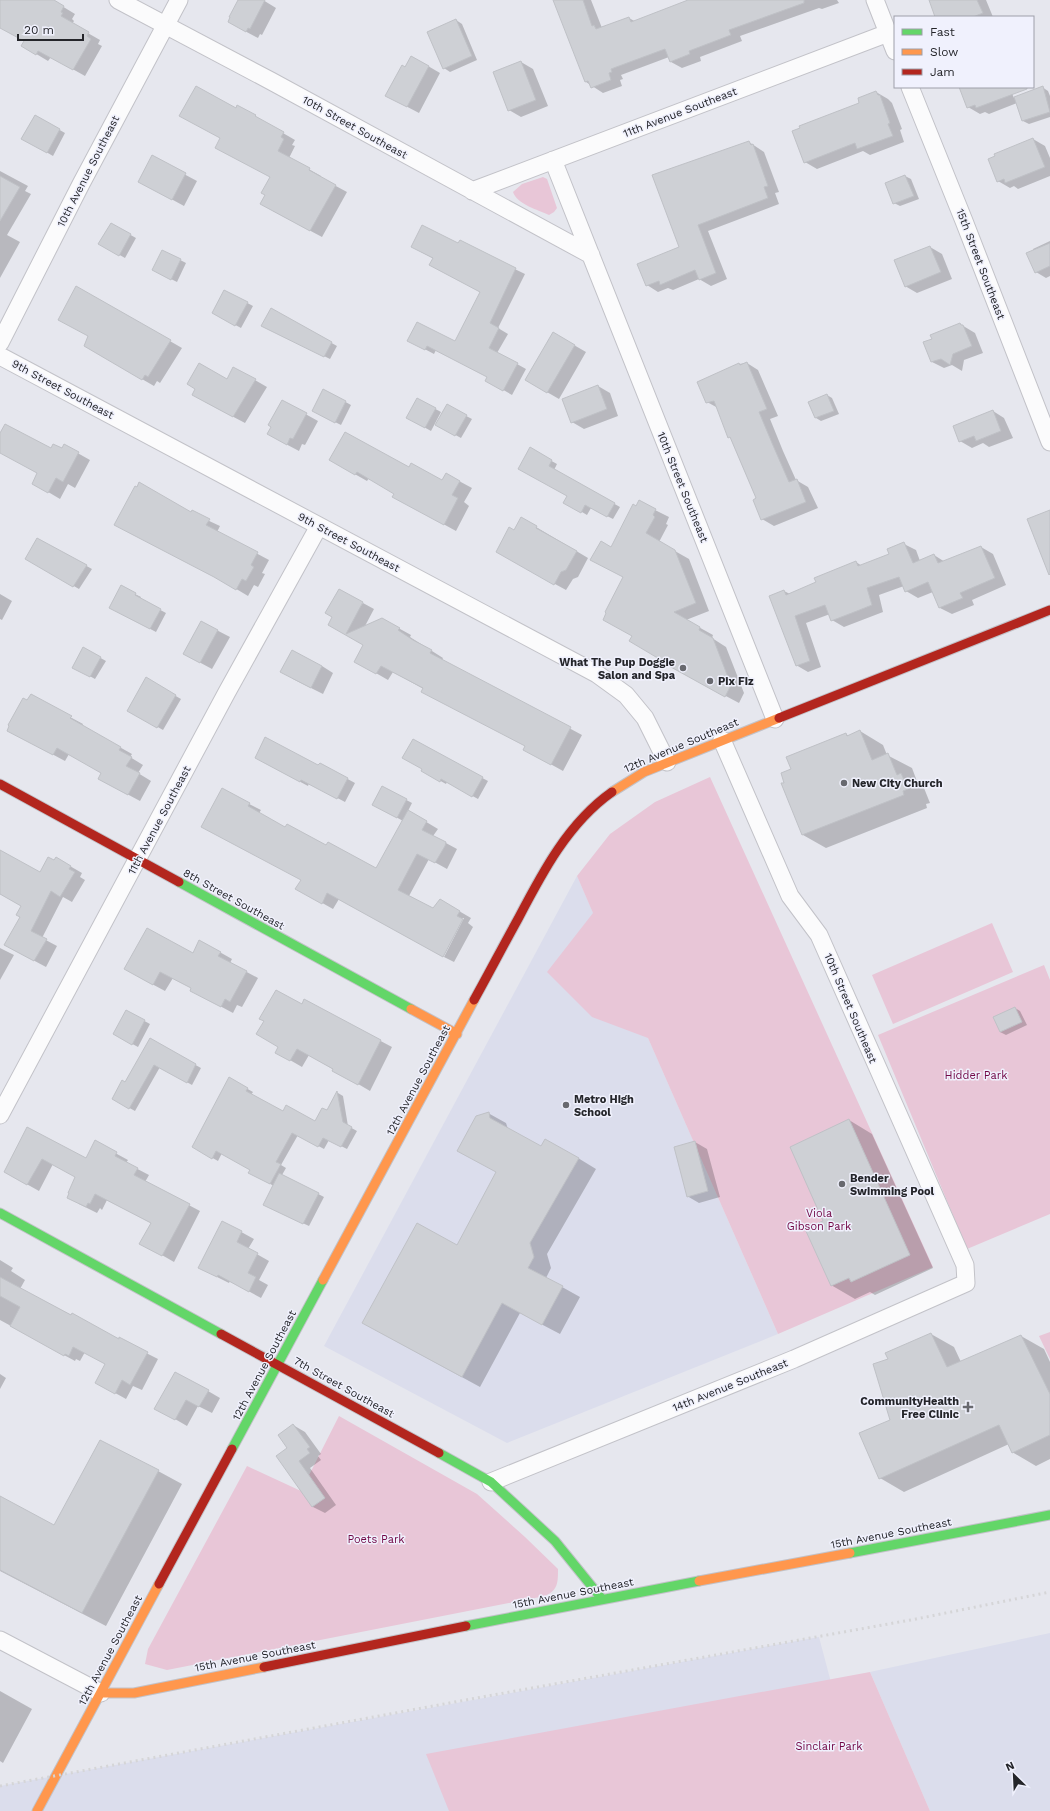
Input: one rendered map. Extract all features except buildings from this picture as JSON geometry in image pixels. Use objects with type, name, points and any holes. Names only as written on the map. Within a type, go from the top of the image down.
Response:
[{"type":"main road","name":"12th Avenue Southeast","points":[[37,1811],[457,1034],[531,894],[565,839],[582,818],[620,785],[667,762],[1050,610]]},
{"type":"main road","name":"8th Street Southeast","points":[[0,784],[457,1034]]},
{"type":"main road","name":"7th Street Southeast","points":[[0,1213],[491,1482],[555,1541],[602,1599]]},
{"type":"main road","name":"15th Avenue Southeast","points":[[101,1693],[134,1693],[602,1599],[1050,1515]]},
{"type":"street","name":"10th Street Southeast","points":[[118,0],[591,255]]},
{"type":"street","name":"10th Avenue Southeast","points":[[0,343],[81,184],[179,0]]},
{"type":"street","points":[[875,0],[894,48]]},
{"type":"street","name":"11th Avenue Southeast","points":[[472,191],[888,33]]},
{"type":"street","name":"15th Street Southeast","points":[[910,88],[1050,442]]},
{"type":"street","name":"10th Street Southeast","points":[[553,160],[775,719]]},
{"type":"street","name":"9th Street Southeast","points":[[0,356],[597,674],[626,695],[645,718],[667,762]]},
{"type":"street","name":"11th Avenue Southeast","points":[[0,1115],[231,685],[319,526]]},
{"type":"street","name":"10th Street Southeast","points":[[722,740],[790,896],[819,935],[965,1265],[966,1283]]},
{"type":"street","name":"14th Avenue Southeast","points":[[491,1482],[794,1359],[966,1283]]},
{"type":"street","points":[[0,1640],[101,1693]]},
{"type":"shaded area","name":"Metro High School","points":[[577,876],[778,1334],[507,1443],[324,1346]]},
{"type":"shaded area","points":[[1050,1633],[1050,1811],[930,1811],[870,1672]]},
{"type":"shaded area","points":[[819,1637],[865,1811],[0,1811],[0,1786]]},
{"type":"green space","points":[[543,177],[547,179],[557,208],[549,215],[523,203],[515,196],[513,192],[522,184]]},
{"type":"green space","name":"Viola Gibson Park","points":[[710,777],[933,1267],[778,1334],[648,1038],[592,1017],[547,972],[593,913],[577,876],[610,834],[655,802]]},
{"type":"green space","points":[[992,923],[1013,972],[893,1024],[872,975]]},
{"type":"green space","name":"Hidder Park","points":[[1044,965],[1050,980],[1050,1214],[967,1249],[878,1035]]},
{"type":"green space","points":[[1050,1332],[1050,1359],[1039,1336]]},
{"type":"green space","name":"Poets Park","points":[[339,1416],[477,1494],[558,1569],[555,1589],[545,1596],[167,1670],[145,1664],[148,1649],[247,1466],[301,1491]]},
{"type":"green space","name":"Sinclair Park","points":[[870,1672],[930,1811],[449,1811],[426,1754]]},
{"type":"railway","points":[[0,1786],[916,1619],[1050,1592]]},
{"type":"traffic: fast","points":[[179,882],[411,1009]]},
{"type":"traffic: fast","points":[[0,1213],[221,1334]]},
{"type":"traffic: fast","points":[[232,1449],[323,1280]]},
{"type":"traffic: fast","points":[[439,1453],[491,1482],[555,1541],[602,1599]]},
{"type":"traffic: fast","points":[[850,1553],[1050,1515]]},
{"type":"traffic: fast","points":[[466,1626],[699,1581]]},
{"type":"traffic: slow","points":[[612,792],[644,772],[779,718]]},
{"type":"traffic: slow","points":[[323,1280],[474,1000]]},
{"type":"traffic: slow","points":[[411,1009],[457,1034]]},
{"type":"traffic: slow","points":[[699,1581],[850,1553]]},
{"type":"traffic: slow","points":[[37,1811],[159,1584]]},
{"type":"traffic: slow","points":[[101,1693],[134,1693],[264,1667]]},
{"type":"traffic: jam","points":[[779,718],[1050,610]]},
{"type":"traffic: jam","points":[[0,784],[179,882]]},
{"type":"traffic: jam","points":[[474,1000],[537,884],[558,850],[582,818],[596,804],[612,792]]},
{"type":"traffic: jam","points":[[221,1334],[439,1453]]},
{"type":"traffic: jam","points":[[159,1584],[232,1449]]},
{"type":"traffic: jam","points":[[264,1667],[466,1626]]},
{"type":"place","name":"What The Pup Doggie Salon and Spa","points":[[683,668]]},
{"type":"place","name":"Pix Fiz","points":[[710,681]]},
{"type":"place","name":"New City Church","points":[[844,783]]},
{"type":"place","name":"Metro High School","points":[[566,1105]]},
{"type":"place","name":"Bender Swimming Pool","points":[[842,1184]]},
{"type":"place","name":"CommunityHealth Free Clinic","points":[[968,1407]]}]
